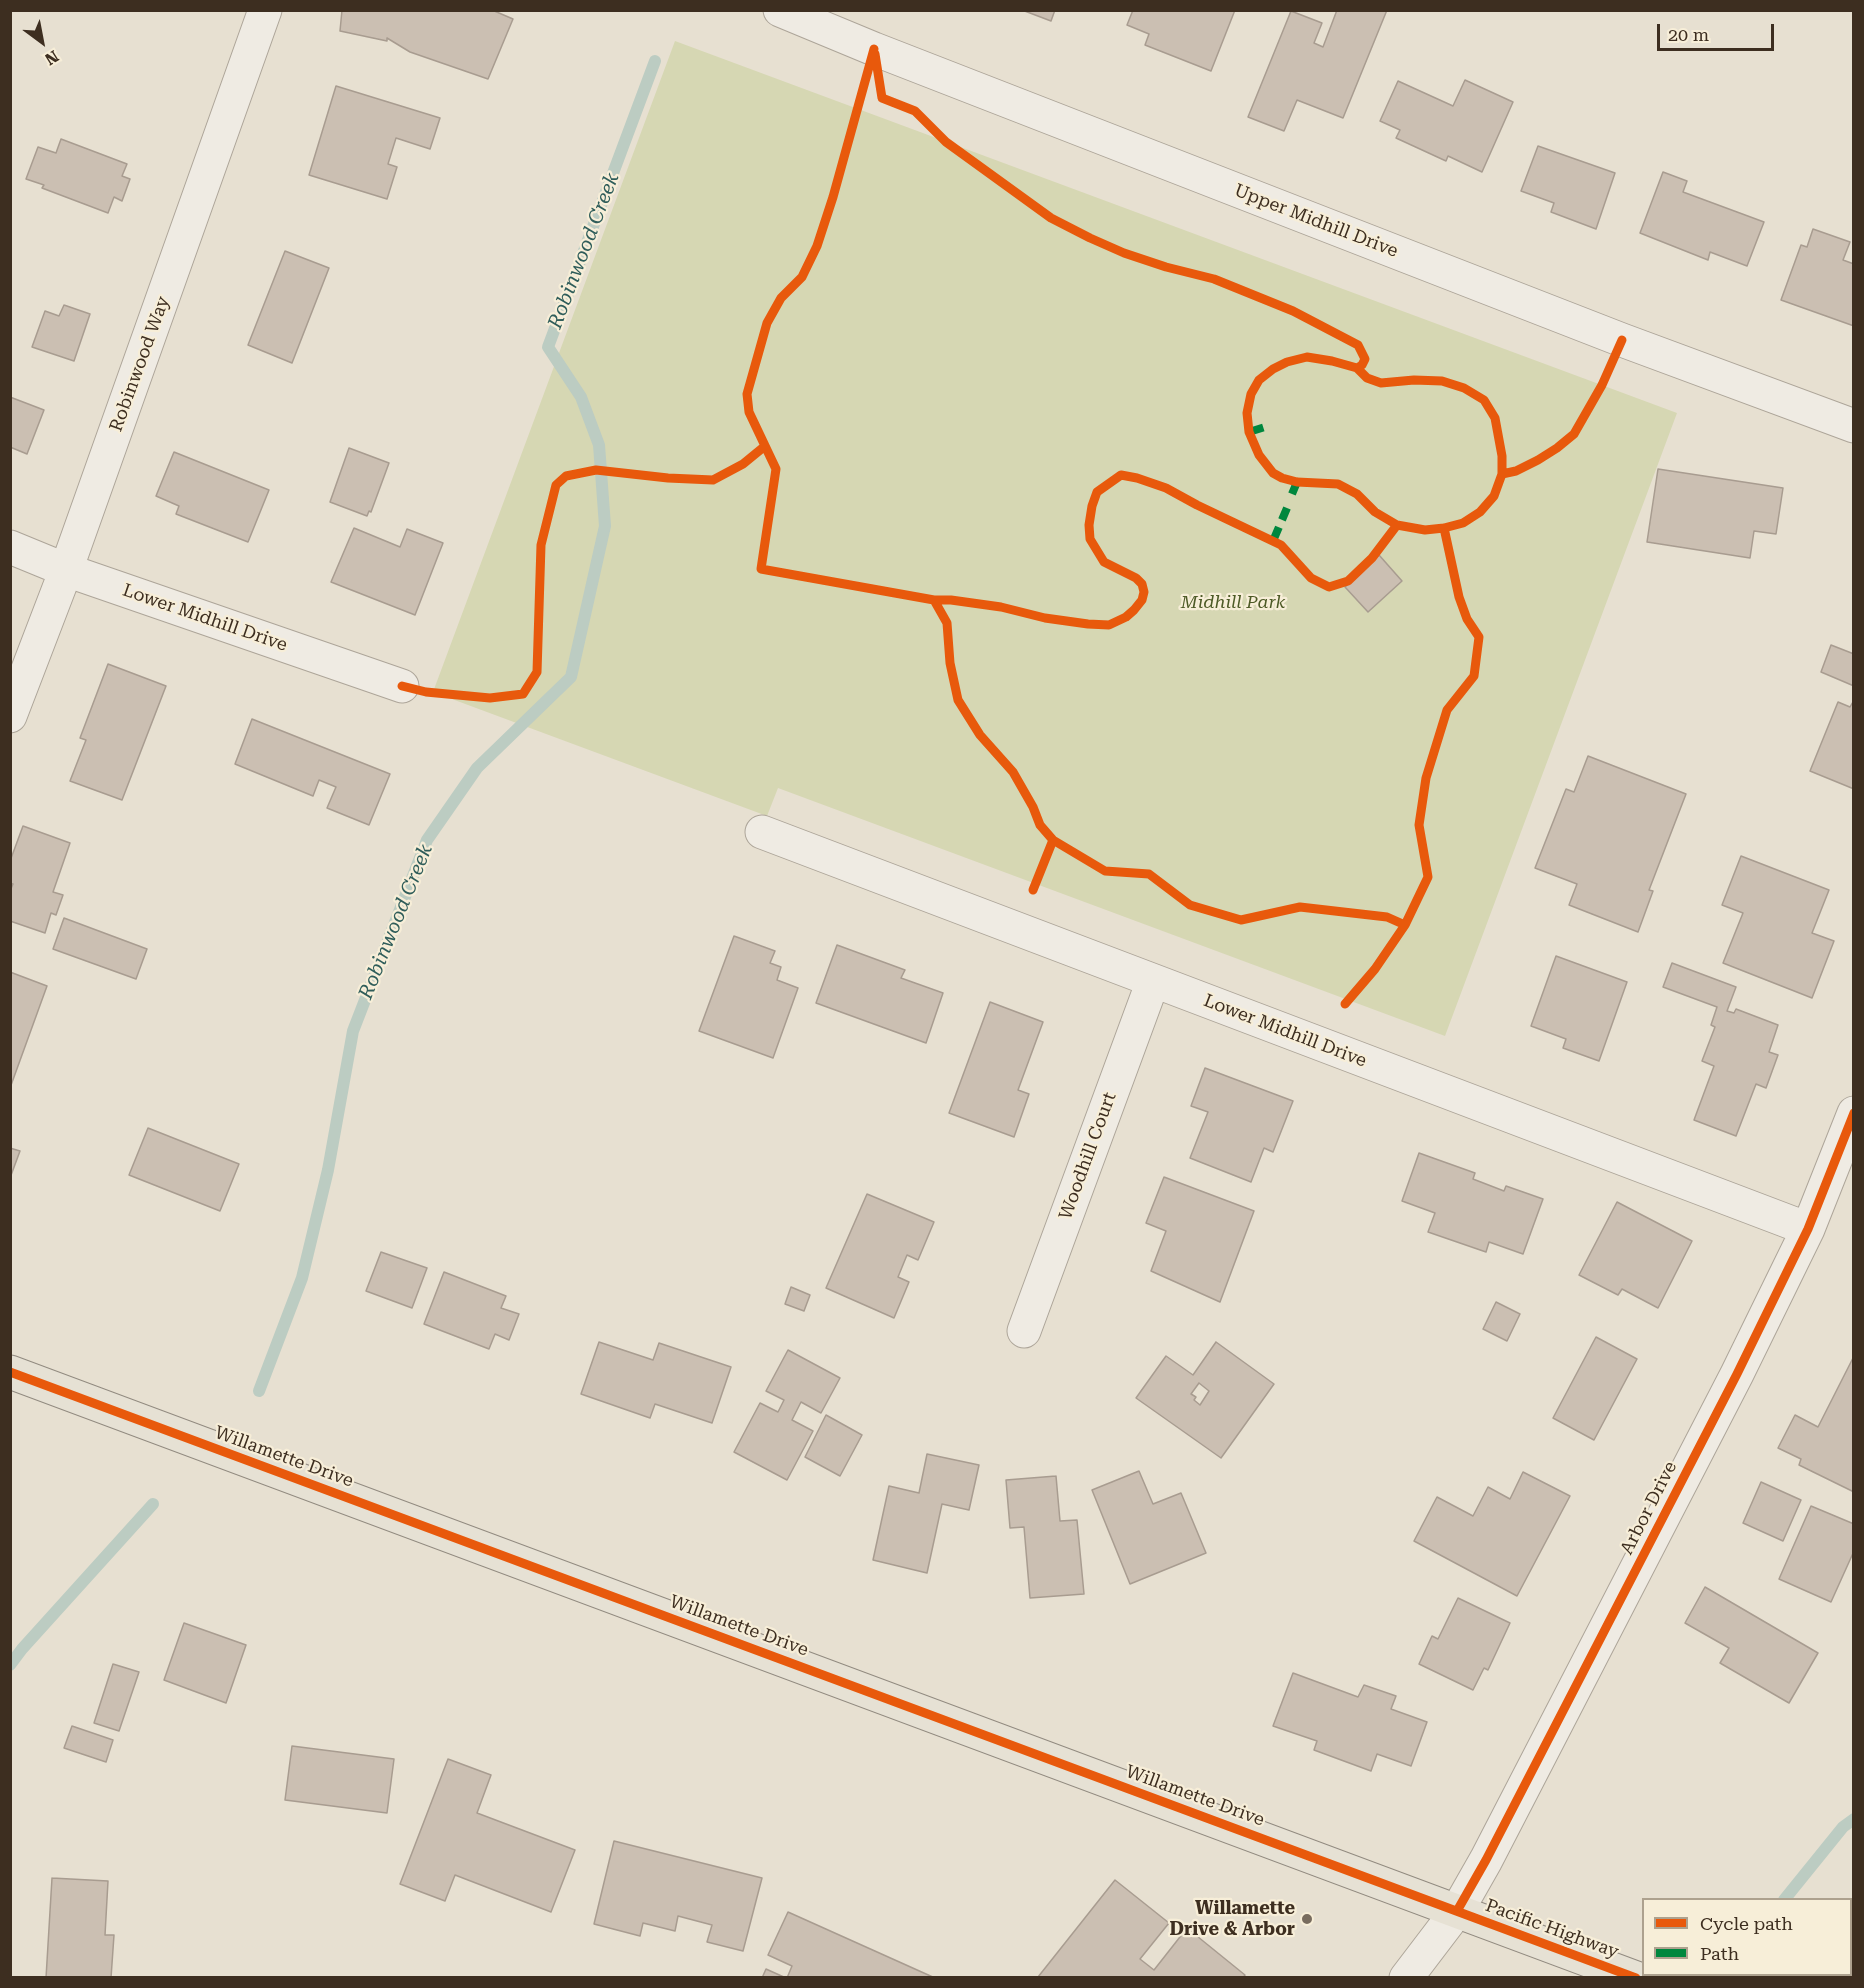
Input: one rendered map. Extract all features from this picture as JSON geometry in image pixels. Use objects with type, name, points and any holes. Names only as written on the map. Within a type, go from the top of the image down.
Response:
[{"type":"main road","name":"Willamette Drive","points":[[10,1372],[1457,1911]]},
{"type":"main road","name":"Pacific Highway","points":[[1457,1911],[1636,1977]]},
{"type":"street","name":"Robinwood Way","points":[[10,716],[66,570],[265,10]]},
{"type":"street","name":"Upper Midhill Drive","points":[[780,10],[874,50],[1611,336],[1854,426]]},
{"type":"street","name":"Lower Midhill Drive","points":[[10,547],[66,570],[402,686]]},
{"type":"street","name":"Lower Midhill Drive","points":[[762,832],[1808,1229]]},
{"type":"street","name":"Woodhill Court","points":[[1024,1330],[1153,981]]},
{"type":"street","name":"Arbor Drive","points":[[1406,1977],[1457,1911],[1491,1849],[1732,1384],[1808,1229],[1854,1113]]},
{"type":"green space","name":"Midhill Park","points":[[675,41],[1677,413],[1445,1036],[778,788],[767,816],[433,692]]},
{"type":"building","points":[[342,10],[492,10],[513,19],[488,79],[410,52],[387,38],[387,41],[340,31]]},
{"type":"building","points":[[1022,10],[1055,10],[1051,21]]},
{"type":"building","points":[[1133,10],[1235,10],[1211,71],[1145,45],[1149,34],[1127,25]]},
{"type":"building","points":[[1337,10],[1387,10],[1343,118],[1297,100],[1284,131],[1248,117],[1291,11],[1322,23],[1314,43],[1323,47]]},
{"type":"building","points":[[1465,80],[1513,102],[1482,172],[1448,156],[1446,161],[1396,138],[1400,130],[1380,121],[1398,81],[1453,106]]},
{"type":"building","points":[[336,86],[440,118],[430,149],[396,138],[388,164],[397,167],[387,199],[309,175]]},
{"type":"building","points":[[61,139],[127,164],[122,176],[130,179],[122,201],[114,197],[108,213],[42,188],[44,185],[26,179],[38,147],[56,153]]},
{"type":"building","points":[[1538,146],[1615,173],[1596,229],[1551,212],[1554,203],[1521,191]]},
{"type":"building","points":[[1663,172],[1687,181],[1683,192],[1764,222],[1747,266],[1710,252],[1708,260],[1640,233]]},
{"type":"building","points":[[1813,229],[1850,242],[1843,260],[1854,264],[1854,326],[1781,300],[1801,245],[1807,247]]},
{"type":"building","points":[[285,251],[329,268],[292,363],[248,345]]},
{"type":"building","points":[[64,305],[90,314],[74,361],[32,347],[45,311],[59,316]]},
{"type":"building","points":[[10,397],[44,410],[27,454],[10,447]]},
{"type":"building","points":[[349,448],[389,463],[371,512],[369,511],[367,516],[330,502]]},
{"type":"building","points":[[174,452],[269,490],[248,542],[176,514],[179,506],[156,496]]},
{"type":"building","points":[[1658,469],[1783,488],[1776,534],[1754,531],[1750,558],[1647,542]]},
{"type":"building","points":[[354,528],[400,547],[407,529],[443,543],[415,615],[331,582]]},
{"type":"building","points":[[1379,555],[1402,581],[1368,612],[1345,587]]},
{"type":"building","points":[[1831,645],[1854,654],[1854,686],[1821,672]]},
{"type":"building","points":[[108,664],[166,686],[122,800],[70,781],[86,740],[80,738]]},
{"type":"building","points":[[1854,700],[1854,789],[1810,771],[1838,702],[1850,707]]},
{"type":"building","points":[[252,719],[390,774],[369,825],[327,808],[336,787],[319,780],[313,796],[235,764]]},
{"type":"building","points":[[1588,756],[1686,794],[1649,890],[1653,891],[1638,932],[1569,905],[1577,884],[1535,868],[1566,789],[1574,792]]},
{"type":"building","points":[[23,826],[70,843],[53,892],[63,895],[56,915],[51,913],[45,933],[10,921],[10,891],[13,884],[10,883],[10,861]]},
{"type":"building","points":[[1741,856],[1829,890],[1812,933],[1834,941],[1812,998],[1723,963],[1743,913],[1722,905]]},
{"type":"building","points":[[64,918],[147,949],[136,979],[53,949]]},
{"type":"building","points":[[734,936],[775,951],[770,963],[781,967],[777,980],[798,988],[773,1058],[699,1031]]},
{"type":"building","points":[[837,945],[905,970],[901,978],[943,993],[926,1043],[816,1003]]},
{"type":"building","points":[[1556,956],[1627,982],[1599,1061],[1563,1048],[1566,1039],[1531,1026]]},
{"type":"building","points":[[1672,963],[1736,987],[1727,1011],[1734,1013],[1736,1009],[1778,1025],[1769,1052],[1778,1055],[1766,1088],[1756,1084],[1736,1136],[1694,1120],[1714,1066],[1702,1061],[1715,1027],[1711,1025],[1717,1007],[1663,987]]},
{"type":"building","points":[[10,972],[47,986],[10,1088]]},
{"type":"building","points":[[990,1002],[1043,1022],[1018,1090],[1029,1094],[1014,1137],[949,1113]]},
{"type":"building","points":[[1205,1068],[1293,1101],[1273,1152],[1264,1148],[1251,1182],[1190,1158],[1208,1112],[1191,1106]]},
{"type":"building","points":[[148,1128],[239,1164],[220,1211],[129,1175]]},
{"type":"building","points":[[10,1148],[20,1151],[10,1178]]},
{"type":"building","points":[[1419,1153],[1475,1173],[1473,1179],[1504,1191],[1506,1186],[1543,1199],[1523,1254],[1489,1242],[1486,1252],[1428,1232],[1435,1213],[1402,1201]]},
{"type":"building","points":[[1164,1177],[1254,1211],[1220,1302],[1151,1271],[1166,1231],[1146,1223]]},
{"type":"building","points":[[867,1194],[934,1222],[918,1260],[907,1255],[898,1277],[909,1282],[894,1318],[826,1288]]},
{"type":"building","points":[[1617,1202],[1692,1241],[1658,1308],[1622,1289],[1618,1295],[1579,1275]]},
{"type":"building","points":[[381,1252],[427,1268],[412,1308],[366,1291]]},
{"type":"building","points":[[444,1272],[506,1296],[501,1308],[519,1314],[509,1340],[495,1334],[489,1349],[424,1324]]},
{"type":"building","points":[[791,1287],[810,1295],[804,1311],[785,1304]]},
{"type":"building","points":[[1496,1302],[1520,1314],[1507,1341],[1483,1329]]},
{"type":"building","points":[[1596,1337],[1637,1359],[1594,1440],[1553,1418]]},
{"type":"building","points":[[599,1342],[653,1360],[659,1343],[731,1367],[712,1423],[655,1404],[650,1418],[581,1394]]},
{"type":"building","points":[[1216,1342],[1274,1384],[1221,1458],[1136,1398],[1166,1356],[1193,1375]],"holes":[[[1199,1383],[1209,1391],[1200,1405],[1194,1400],[1196,1397],[1191,1394]]]},
{"type":"building","points":[[788,1350],[840,1378],[821,1413],[801,1402],[792,1420],[813,1431],[787,1480],[734,1452],[760,1403],[778,1412],[784,1400],[766,1391]]},
{"type":"building","points":[[1854,1356],[1854,1492],[1799,1465],[1801,1459],[1778,1448],[1795,1415],[1818,1427]]},
{"type":"building","points":[[826,1415],[862,1435],[840,1476],[805,1457]]},
{"type":"building","points":[[927,1454],[979,1465],[969,1510],[942,1504],[927,1573],[873,1560],[889,1486],[919,1493]]},
{"type":"building","points":[[1139,1471],[1153,1504],[1181,1493],[1206,1553],[1130,1584],[1092,1490]]},
{"type":"building","points":[[1523,1472],[1570,1496],[1517,1596],[1414,1541],[1437,1497],[1473,1516],[1488,1487],[1510,1499]]},
{"type":"building","points":[[1056,1476],[1060,1521],[1077,1520],[1084,1594],[1030,1598],[1024,1527],[1010,1528],[1006,1480]]},
{"type":"building","points":[[1761,1482],[1801,1500],[1783,1541],[1743,1523]]},
{"type":"building","points":[[1811,1506],[1854,1524],[1854,1551],[1831,1602],[1779,1579]]},
{"type":"building","points":[[1705,1587],[1818,1653],[1789,1703],[1720,1663],[1729,1648],[1685,1623]]},
{"type":"building","points":[[1458,1598],[1510,1623],[1488,1670],[1484,1668],[1473,1690],[1419,1664],[1432,1636],[1438,1639]]},
{"type":"building","points":[[184,1623],[246,1645],[226,1703],[164,1680]]},
{"type":"building","points":[[113,1664],[139,1672],[119,1731],[94,1723]]},
{"type":"building","points":[[1293,1673],[1358,1697],[1364,1685],[1396,1696],[1391,1709],[1427,1722],[1411,1766],[1377,1754],[1371,1771],[1314,1750],[1317,1741],[1273,1726]]},
{"type":"building","points":[[72,1726],[113,1740],[106,1762],[64,1748]]},
{"type":"building","points":[[292,1746],[394,1759],[387,1813],[285,1800]]},
{"type":"building","points":[[448,1759],[491,1775],[477,1813],[575,1850],[551,1912],[455,1875],[445,1901],[400,1884]]},
{"type":"building","points":[[614,1841],[762,1878],[743,1951],[707,1942],[712,1925],[678,1916],[675,1931],[643,1923],[640,1936],[594,1924]]},
{"type":"building","points":[[52,1878],[108,1881],[105,1935],[114,1935],[111,1978],[46,1978]]},
{"type":"building","points":[[1115,1880],[1169,1923],[1140,1959],[1154,1970],[1187,1928],[1245,1975],[1243,1978],[1038,1977]]},
{"type":"building","points":[[788,1912],[935,1978],[787,1978],[792,1966],[768,1955]]},
{"type":"building","points":[[766,1969],[786,1978],[762,1978]]},
{"type":"waterway","name":"Robinwood Creek","points":[[259,1391],[302,1278],[328,1170],[353,1031],[427,840],[477,768],[571,677],[605,526],[599,445],[581,397],[548,347],[655,61]]},
{"type":"waterway","name":"Robinwood Creek","points":[[10,1665],[153,1504]]},
{"type":"waterway","points":[[1786,1898],[1843,1827],[1854,1819]]},
{"type":"marked path","points":[[1249,432],[1265,427]]},
{"type":"marked path","points":[[1292,494],[1297,482]]},
{"type":"marked path","points":[[1273,541],[1287,508]]},
{"type":"cycle path","points":[[874,49],[817,246],[802,277],[781,298],[767,323],[747,394],[749,412],[776,469],[761,569],[934,600],[1001,607],[1045,618],[1109,625],[1126,617],[1134,610],[1142,600],[1144,592],[1142,584],[1136,578],[1104,562],[1090,539],[1089,525],[1097,492],[1121,475],[1166,488],[1281,545],[1311,578],[1329,587],[1348,581],[1372,558],[1397,525]]},
{"type":"cycle path","points":[[875,54],[882,98],[915,111],[946,142],[1051,218],[1124,253],[1214,279],[1293,311],[1358,345],[1365,359],[1357,368]]},
{"type":"cycle path","points":[[1502,474],[1516,471],[1538,460],[1574,434],[1602,385],[1622,340]]},
{"type":"cycle path","points":[[1307,357],[1357,368],[1367,378],[1381,383],[1414,380],[1442,381],[1464,388],[1484,400],[1495,418],[1502,456],[1502,474],[1494,496],[1480,512],[1463,523],[1425,530],[1397,525],[1375,512],[1357,494],[1338,484],[1297,482],[1273,473],[1259,455],[1249,432],[1247,413],[1251,394],[1259,380],[1273,369],[1287,362],[1307,357]]},
{"type":"cycle path","points":[[402,686],[426,692],[490,698],[523,694],[537,672],[541,545],[556,485],[566,476],[596,470],[668,478],[713,480],[743,464],[765,446]]},
{"type":"cycle path","points":[[1053,840],[1105,871],[1149,874],[1190,905],[1241,920],[1300,907],[1387,917],[1405,925],[1428,877],[1419,825],[1426,778],[1447,710],[1474,676],[1479,637],[1467,619],[1459,597],[1444,528]]},
{"type":"cycle path","points":[[934,600],[947,623],[950,663],[958,700],[980,735],[1013,772],[1033,807],[1040,825],[1053,840],[1033,890]]},
{"type":"cycle path","points":[[1345,1004],[1375,969],[1405,925]]},
{"type":"cycle path","points":[[1457,1911],[1486,1860],[1737,1374],[1808,1229],[1854,1113]]},
{"type":"cycle path","points":[[10,1372],[1636,1978]]},
{"type":"place","name":"Willamette Drive & Arbor","points":[[1307,1919]]}]
